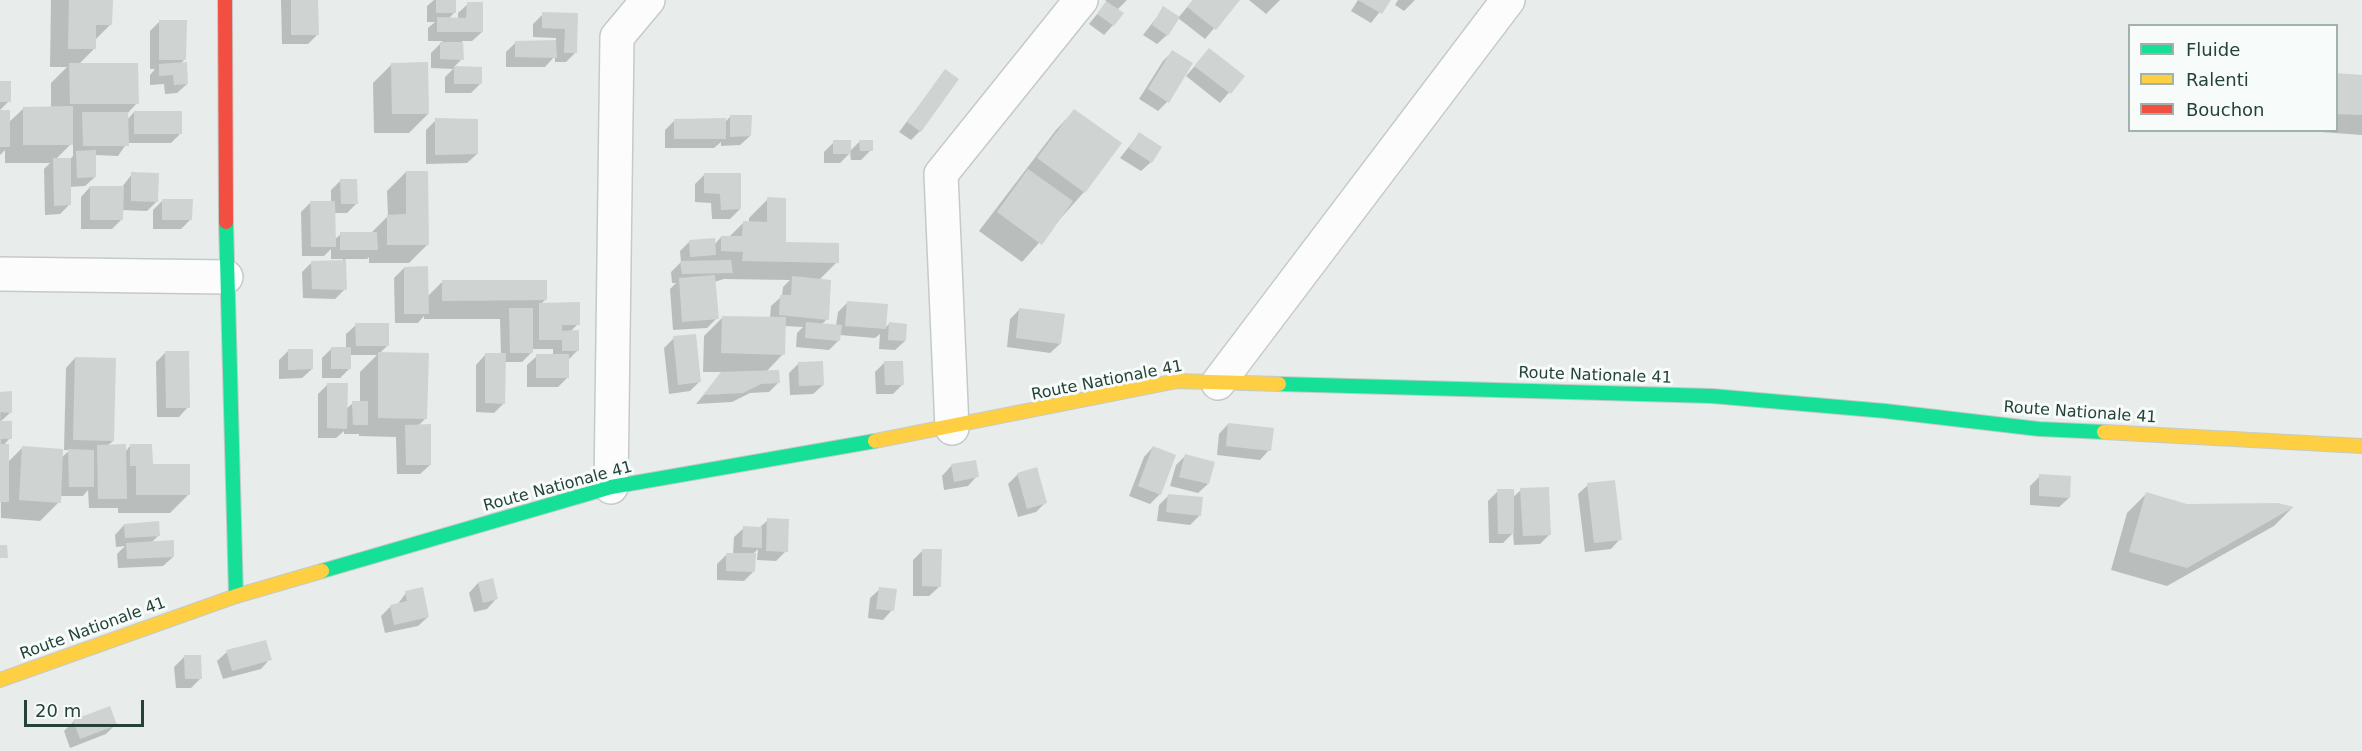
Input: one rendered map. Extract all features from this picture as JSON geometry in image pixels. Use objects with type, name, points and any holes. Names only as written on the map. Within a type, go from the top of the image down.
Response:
[{"type":"street","points":[[225,0],[226,277],[236,596]]},
{"type":"street","points":[[611,487],[617,37],[648,0]]},
{"type":"street","points":[[952,428],[941,174],[1081,0]]},
{"type":"street","points":[[1218,383],[1508,0]]},
{"type":"street","points":[[0,274],[226,277]]},
{"type":"street","name":"Route Nationale 41","points":[[0,680],[236,596],[611,487],[952,428],[1177,381],[1712,396],[1885,411],[2039,429],[2362,446]]},
{"type":"building","points":[[69,0],[113,0],[112,25],[96,25],[96,49],[68,49]]},
{"type":"building","points":[[291,0],[318,0],[319,35],[291,35]]},
{"type":"building","points":[[436,0],[456,0],[456,13],[436,13]]},
{"type":"building","points":[[1193,0],[1240,0],[1216,30],[1187,7]]},
{"type":"building","points":[[1358,0],[1391,0],[1382,14]]},
{"type":"building","points":[[1106,1],[1124,13],[1114,26],[1097,14]]},
{"type":"building","points":[[467,2],[483,2],[483,32],[437,32],[437,17],[466,18]]},
{"type":"building","points":[[1163,6],[1180,17],[1168,36],[1152,25]]},
{"type":"building","points":[[542,12],[578,13],[577,53],[564,53],[565,29],[542,28]]},
{"type":"building","points":[[159,20],[187,20],[186,60],[159,60]]},
{"type":"building","points":[[556,40],[557,58],[515,57],[515,41]]},
{"type":"building","points":[[440,42],[463,42],[464,60],[440,59]]},
{"type":"building","points":[[1209,48],[1245,76],[1231,94],[1194,66]]},
{"type":"building","points":[[1172,50],[1193,63],[1169,103],[1148,89]]},
{"type":"building","points":[[187,62],[188,84],[174,85],[173,75],[159,76],[159,64]]},
{"type":"building","points":[[428,62],[429,114],[392,114],[391,63]]},
{"type":"building","points":[[69,63],[138,63],[139,104],[70,104]]},
{"type":"building","points":[[454,66],[482,67],[482,84],[454,84]]},
{"type":"building","points":[[945,69],[959,79],[921,132],[907,122]]},
{"type":"building","points":[[2338,73],[2362,75],[2362,115],[2338,114]]},
{"type":"building","points":[[0,81],[11,81],[11,102],[0,102]]},
{"type":"building","points":[[73,106],[73,145],[23,145],[23,107]]},
{"type":"building","points":[[1074,109],[1122,143],[1085,193],[1037,158]]},
{"type":"building","points":[[0,110],[10,110],[10,147],[0,147]]},
{"type":"building","points":[[134,111],[182,111],[182,134],[134,134]]},
{"type":"building","points":[[82,112],[128,112],[129,146],[83,146]]},
{"type":"building","points":[[730,115],[752,115],[751,136],[730,137]]},
{"type":"building","points":[[435,118],[478,119],[478,154],[435,155]]},
{"type":"building","points":[[726,118],[726,139],[674,139],[674,119]]},
{"type":"building","points":[[1139,132],[1162,147],[1152,163],[1129,148]]},
{"type":"building","points":[[833,140],[851,140],[851,154],[833,154]]},
{"type":"building","points":[[859,140],[873,140],[873,151],[860,151]]},
{"type":"building","points":[[96,150],[96,177],[77,178],[76,151]]},
{"type":"building","points":[[53,158],[71,158],[71,205],[54,206]]},
{"type":"building","points":[[1028,169],[1073,201],[1042,245],[997,212]]},
{"type":"building","points":[[406,171],[428,171],[429,245],[387,245],[387,215],[406,214]]},
{"type":"building","points":[[131,172],[159,173],[158,202],[131,201]]},
{"type":"building","points":[[704,173],[741,173],[741,209],[721,210],[720,194],[704,193]]},
{"type":"building","points":[[340,179],[357,179],[358,204],[341,204]]},
{"type":"building","points":[[90,186],[124,186],[123,220],[90,220]]},
{"type":"building","points":[[767,197],[786,198],[786,242],[839,243],[839,263],[742,261],[743,252],[721,251],[721,236],[742,236],[743,221],[767,222]]},
{"type":"building","points":[[162,199],[193,199],[192,220],[162,220]]},
{"type":"building","points":[[310,201],[335,201],[336,247],[311,247]]},
{"type":"building","points":[[340,232],[377,232],[378,250],[340,250]]},
{"type":"building","points":[[715,238],[716,255],[690,257],[689,240]]},
{"type":"building","points":[[346,260],[347,290],[312,289],[311,261]]},
{"type":"building","points":[[731,260],[733,273],[682,274],[680,261]]},
{"type":"building","points":[[428,266],[429,314],[404,314],[404,267]]},
{"type":"building","points":[[715,275],[719,319],[682,322],[679,278]]},
{"type":"building","points":[[792,276],[831,280],[829,320],[779,315],[780,295],[791,295]]},
{"type":"building","points":[[442,280],[547,280],[547,300],[442,301]]},
{"type":"building","points":[[847,301],[888,304],[886,329],[845,326]]},
{"type":"building","points":[[580,302],[580,325],[562,325],[562,331],[579,330],[579,351],[562,351],[562,340],[539,340],[539,303]]},
{"type":"building","points":[[509,308],[533,308],[533,353],[510,353]]},
{"type":"building","points":[[1019,308],[1065,314],[1061,344],[1016,338]]},
{"type":"building","points":[[722,316],[786,317],[785,355],[721,353]]},
{"type":"building","points":[[806,322],[842,325],[840,341],[805,338]]},
{"type":"building","points":[[889,322],[907,324],[906,341],[888,340]]},
{"type":"building","points":[[355,323],[389,323],[389,346],[356,346]]},
{"type":"building","points":[[696,334],[701,382],[678,385],[673,336]]},
{"type":"building","points":[[331,347],[351,347],[351,369],[331,369]]},
{"type":"building","points":[[288,349],[313,349],[313,369],[288,370]]},
{"type":"building","points":[[165,351],[189,351],[190,408],[166,408]]},
{"type":"building","points":[[378,352],[429,353],[427,419],[378,418]]},
{"type":"building","points":[[485,353],[506,353],[505,404],[485,403]]},
{"type":"building","points":[[536,354],[569,354],[569,378],[536,378]]},
{"type":"building","points":[[75,357],[116,358],[114,441],[73,440]]},
{"type":"building","points":[[823,361],[824,385],[799,386],[798,362]]},
{"type":"building","points":[[884,361],[903,361],[904,385],[885,385]]},
{"type":"building","points":[[779,370],[780,383],[761,384],[743,393],[703,395],[721,372]]},
{"type":"building","points":[[327,383],[348,383],[347,429],[327,428]]},
{"type":"building","points":[[12,391],[12,413],[0,412],[0,392]]},
{"type":"building","points":[[352,401],[368,401],[368,425],[353,425]]},
{"type":"building","points":[[0,421],[12,421],[12,439],[0,439]]},
{"type":"building","points":[[1228,423],[1274,428],[1271,451],[1226,446]]},
{"type":"building","points":[[431,424],[431,465],[406,465],[405,425]]},
{"type":"building","points":[[0,444],[9,444],[9,502],[0,502]]},
{"type":"building","points":[[126,444],[127,499],[98,499],[97,445]]},
{"type":"building","points":[[130,444],[152,444],[153,464],[190,464],[190,495],[136,495],[136,466],[130,466]]},
{"type":"building","points":[[22,446],[63,449],[61,503],[19,500]]},
{"type":"building","points":[[1153,446],[1176,455],[1161,495],[1138,486]]},
{"type":"building","points":[[68,449],[94,450],[94,487],[69,487]]},
{"type":"building","points":[[1185,454],[1215,462],[1209,484],[1179,477]]},
{"type":"building","points":[[976,460],[979,477],[954,482],[951,464]]},
{"type":"building","points":[[1037,467],[1047,503],[1027,509],[1017,473]]},
{"type":"building","points":[[2039,474],[2071,476],[2070,498],[2039,496]]},
{"type":"building","points":[[1615,480],[1622,540],[1594,543],[1587,483]]},
{"type":"building","points":[[1549,487],[1551,535],[1523,536],[1520,488]]},
{"type":"building","points":[[1497,489],[1514,489],[1514,534],[1498,534]]},
{"type":"building","points":[[2146,492],[2187,504],[2278,503],[2294,507],[2187,568],[2129,552]]},
{"type":"building","points":[[1168,494],[1203,497],[1201,516],[1166,512]]},
{"type":"building","points":[[767,518],[789,519],[788,552],[766,551]]},
{"type":"building","points":[[159,521],[160,536],[125,538],[124,524]]},
{"type":"building","points":[[743,526],[762,527],[762,548],[742,547]]},
{"type":"building","points":[[174,540],[174,557],[127,559],[126,543]]},
{"type":"building","points":[[0,545],[7,545],[8,558],[0,558]]},
{"type":"building","points":[[922,549],[942,549],[941,587],[922,586]]},
{"type":"building","points":[[726,553],[756,553],[755,572],[726,571]]},
{"type":"building","points":[[493,578],[498,599],[483,603],[478,582]]},
{"type":"building","points":[[423,587],[429,617],[394,625],[390,605],[407,601],[405,591]]},
{"type":"building","points":[[879,587],[897,589],[894,611],[876,609]]},
{"type":"building","points":[[266,640],[272,660],[232,671],[226,650]]},
{"type":"building","points":[[184,655],[201,655],[202,679],[185,679]]},
{"type":"building","points":[[110,706],[117,725],[80,739],[73,720]]},
{"type":"traffic: fast","points":[[226,222],[236,596]]},
{"type":"traffic: fast","points":[[1279,384],[1712,396],[1885,411],[2039,429],[2104,432]]},
{"type":"traffic: fast","points":[[322,571],[611,487],[875,441]]},
{"type":"traffic: slow","points":[[875,441],[1177,381],[1279,384]]},
{"type":"traffic: slow","points":[[2104,432],[2362,446]]},
{"type":"traffic: slow","points":[[0,680],[236,596],[322,571]]},
{"type":"traffic: jam","points":[[225,0],[226,222]]}]
